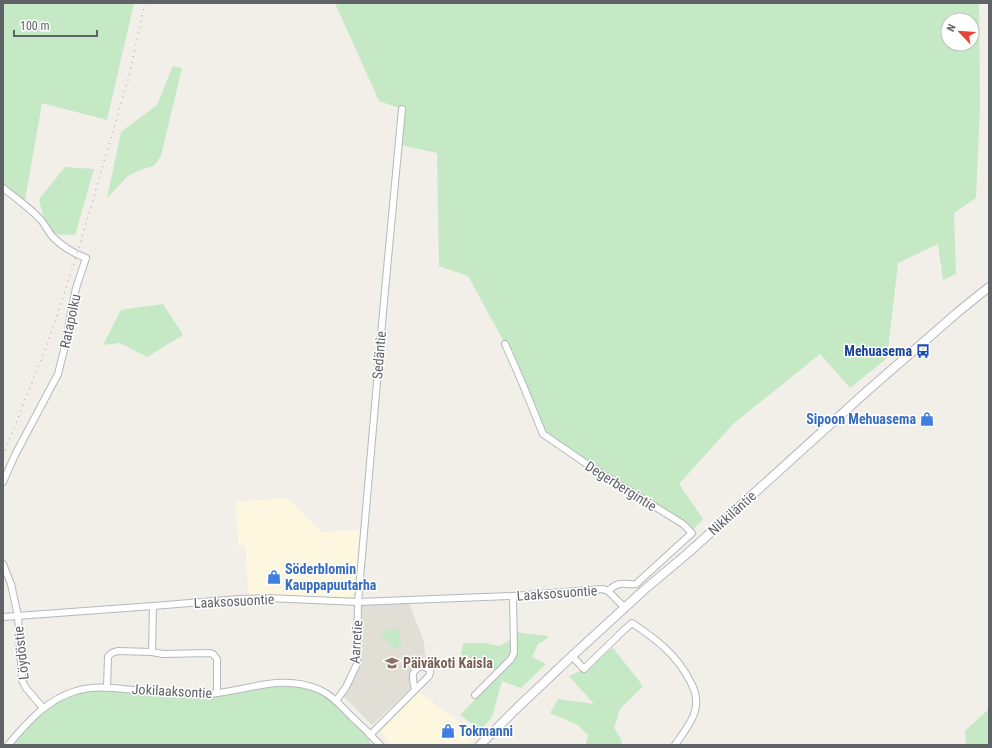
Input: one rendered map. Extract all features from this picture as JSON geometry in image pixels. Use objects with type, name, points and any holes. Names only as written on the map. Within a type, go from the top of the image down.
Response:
[{"type":"street","name":"Sedäntie","points":[[358,602],[402,109]]},
{"type":"street","name":"Ratapolku","points":[[3,188],[41,220],[62,245],[86,258],[76,288],[66,342],[58,374],[15,455],[3,482]]},
{"type":"street","name":"Nikkiläntie","points":[[480,745],[516,708],[625,608],[866,392],[989,287]]},
{"type":"street","name":"Degerbergintie","points":[[505,344],[543,434],[594,469],[684,524],[692,533],[636,584],[617,585],[608,591]]},
{"type":"street","points":[[3,564],[11,584],[18,616]]},
{"type":"street","name":"Laaksosuontie","points":[[3,617],[239,599],[268,598],[358,602],[513,596],[603,589],[608,591],[625,608]]},
{"type":"street","points":[[475,695],[511,659],[514,653],[513,596]]},
{"type":"street","name":"Aarretie","points":[[336,701],[346,687],[357,664],[358,602]]},
{"type":"street","points":[[152,652],[153,606]]},
{"type":"street","name":"Löydöstie","points":[[18,616],[22,680],[26,688],[43,708]]},
{"type":"street","points":[[572,656],[584,669],[632,623],[666,649],[676,658],[685,670],[692,684],[696,704],[690,722],[675,745]]},
{"type":"street","points":[[107,687],[108,657],[113,652],[152,652],[163,654],[210,653],[217,659],[217,693]]},
{"type":"street","name":"Jokilaaksontie","points":[[8,745],[43,708],[60,697],[76,690],[107,687],[194,694],[231,692],[272,683],[287,682],[304,685],[319,690],[330,696],[380,745]]},
{"type":"street","points":[[370,735],[415,689]]},
{"type":"shaded area","points":[[288,498],[321,532],[360,530],[354,597],[249,596],[245,545],[238,546],[236,502]]},
{"type":"shaded area","name":"Päiväkoti Kaisla","points":[[409,603],[424,642],[426,662],[418,665],[410,672],[409,680],[412,687],[372,725],[343,696],[360,664],[361,605]]},
{"type":"shaded area","points":[[419,692],[477,736],[469,745],[392,745],[380,733]]},
{"type":"green space","points":[[3,3],[134,3],[107,120],[42,103],[25,200],[3,183]]},
{"type":"green space","points":[[335,3],[979,3],[979,12],[940,12],[940,52],[979,52],[980,106],[976,198],[954,213],[956,274],[943,280],[938,244],[898,263],[887,358],[850,388],[820,354],[733,424],[679,484],[703,519],[691,532],[543,434],[504,342],[468,276],[439,266],[437,153],[401,145],[402,109],[379,101]]},
{"type":"green space","points":[[173,66],[182,68],[161,156],[154,166],[140,170],[128,176],[107,198],[121,132],[157,105]]},
{"type":"green space","points":[[65,167],[94,169],[75,235],[55,234],[44,220],[39,199]]},
{"type":"green space","points":[[163,304],[183,335],[147,357],[120,343],[103,345],[121,310]]},
{"type":"green space","points":[[399,629],[401,643],[395,649],[382,636],[382,631]]},
{"type":"green space","points":[[515,632],[548,636],[548,638],[538,644],[532,657],[546,664],[521,688],[502,681],[492,717],[480,730],[460,715],[499,675],[495,669],[461,655],[463,643],[484,643],[499,646],[516,637]]},
{"type":"green space","points":[[613,648],[643,686],[620,709],[614,728],[621,739],[622,745],[586,745],[588,735],[578,725],[550,713],[558,699],[594,704],[569,676],[584,669]]},
{"type":"green space","points":[[273,683],[319,690],[370,735],[371,745],[10,745],[26,726],[60,697],[92,688],[194,694]]},
{"type":"green space","points":[[989,709],[989,745],[966,745],[965,731]]},
{"type":"railway","points":[[3,456],[48,342],[78,251],[129,76],[145,3]]},
{"type":"place","name":"Mehuasema","points":[[923,351]]},
{"type":"place","name":"Sipoon Mehuasema","points":[[927,419]]},
{"type":"place","name":"Söderblomin Kauppapuutarha","points":[[274,577]]},
{"type":"place","name":"Päiväkoti Kaisla","points":[[392,663]]},
{"type":"place","name":"Tokmanni","points":[[448,731]]}]
